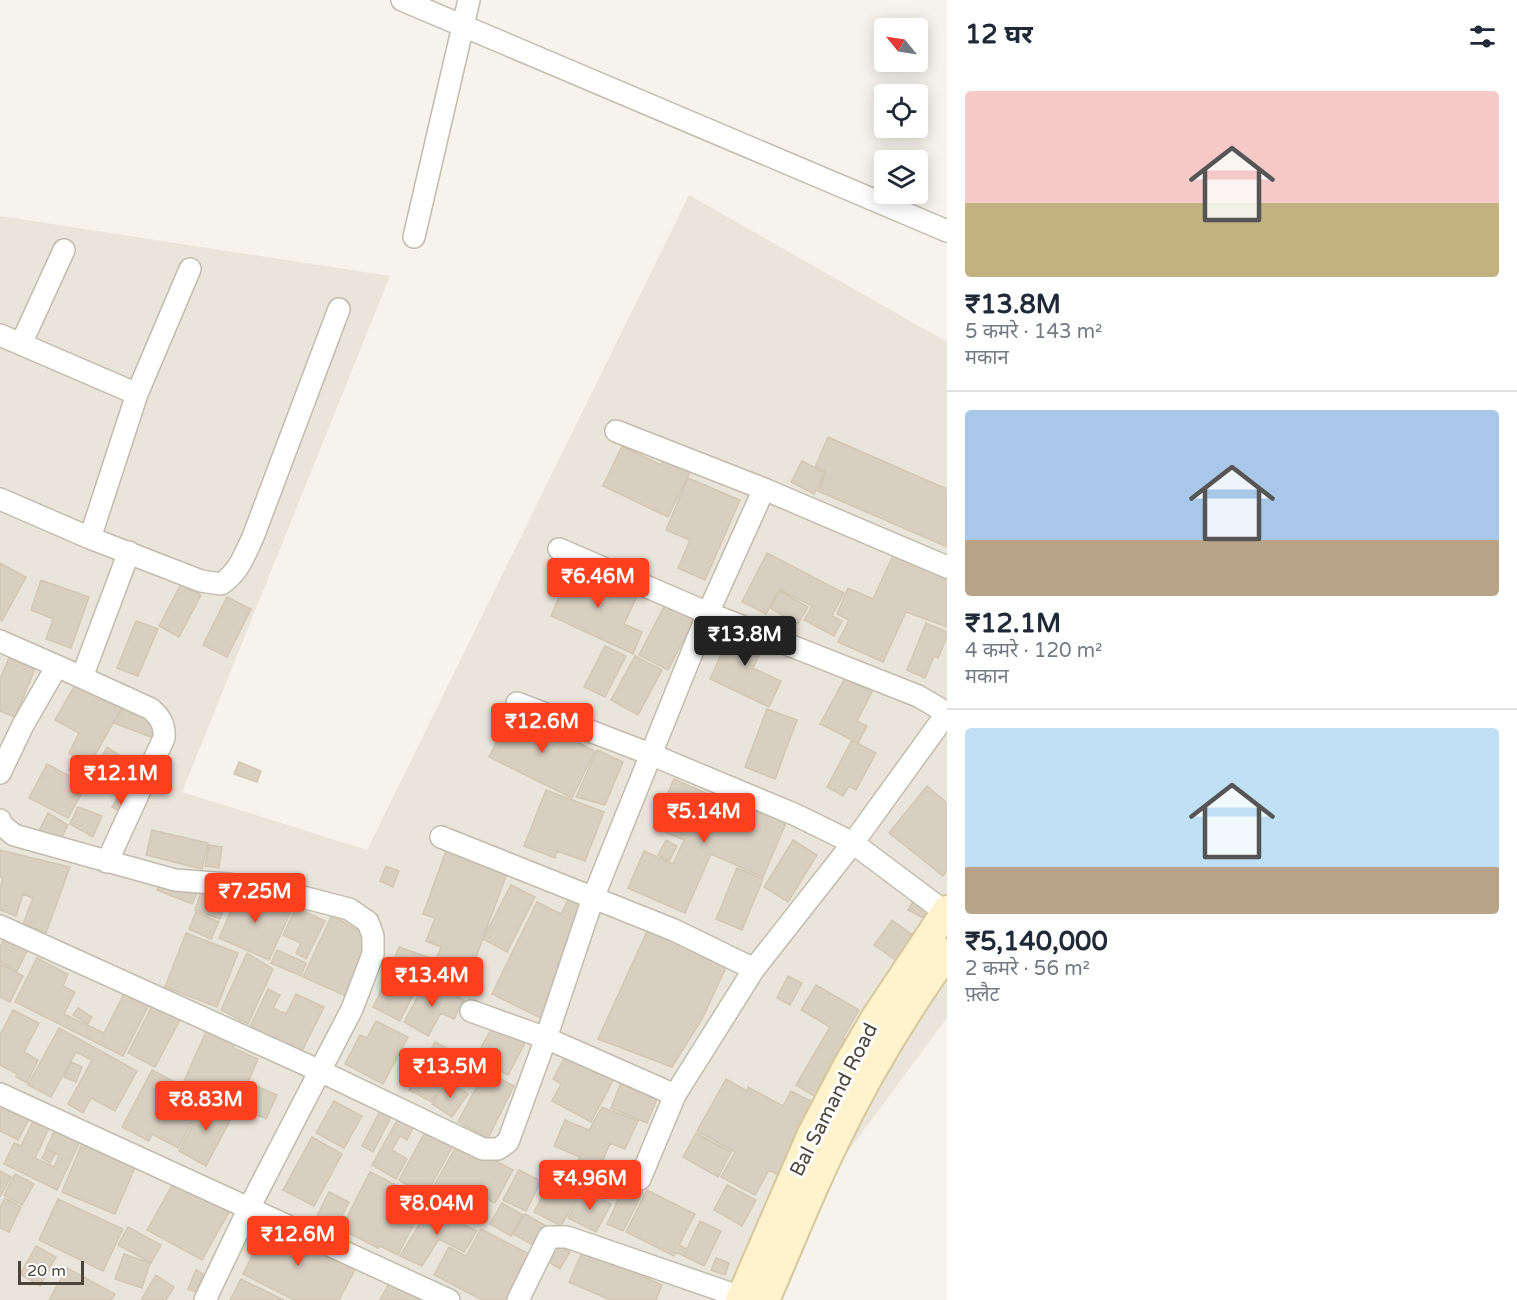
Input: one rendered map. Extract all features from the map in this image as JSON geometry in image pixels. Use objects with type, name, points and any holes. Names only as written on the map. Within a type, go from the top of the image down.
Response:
[{"type":"main road","name":"Bal Samand Road","points":[[749,1299],[812,1134],[876,1017],[946,911]]},
{"type":"main road","name":"Bal Samand Road","points":[[749,1299],[890,1040],[947,953]]},
{"type":"street","points":[[402,0],[947,231]]},
{"type":"street","points":[[414,237],[469,0]]},
{"type":"street","points":[[21,344],[64,250]]},
{"type":"street","points":[[90,537],[137,394],[190,269]]},
{"type":"street","points":[[0,499],[201,581],[221,584],[232,577],[240,566],[253,537],[339,309]]},
{"type":"street","points":[[0,335],[137,394]]},
{"type":"street","points":[[615,431],[764,489],[947,567]]},
{"type":"street","points":[[0,926],[320,1071],[483,1149],[498,1149],[508,1142],[546,1038],[592,898],[708,613],[764,489]]},
{"type":"street","points":[[559,549],[708,613],[918,696],[947,713],[853,843],[754,969],[675,1095],[640,1179]]},
{"type":"street","points":[[82,677],[129,552]]},
{"type":"street","points":[[0,641],[151,709],[160,717],[165,729],[164,738],[107,862]]},
{"type":"street","points":[[0,773],[23,725],[57,666]]},
{"type":"street","points":[[516,703],[651,754],[796,815],[853,843],[946,911]]},
{"type":"street","points":[[0,820],[2,825],[14,835],[107,862],[175,880],[284,892],[349,909],[368,922],[373,936],[373,954],[352,1009],[249,1208],[205,1300]]},
{"type":"street","points":[[441,837],[674,930],[754,969]]},
{"type":"street","points":[[471,1011],[546,1038],[675,1095]]},
{"type":"street","points":[[0,1094],[449,1300]]},
{"type":"street","points":[[518,1300],[549,1237],[567,1237],[749,1299]]},
{"type":"shaded area","points":[[689,195],[947,342],[947,1018],[826,1181],[759,1300],[0,1300],[0,216],[390,276],[182,792],[367,850]]},
{"type":"building","points":[[828,437],[947,489],[947,547],[818,491],[826,472],[815,467]]},
{"type":"building","points":[[622,446],[661,465],[664,459],[690,472],[668,517],[603,486]]},
{"type":"building","points":[[802,461],[825,473],[814,494],[791,482]]},
{"type":"building","points":[[688,478],[740,500],[705,580],[678,568],[690,540],[666,530]]},
{"type":"building","points":[[896,549],[947,579],[947,627],[906,612],[883,662],[838,642],[849,620],[837,614],[848,588],[873,599]]},
{"type":"building","points":[[767,553],[844,593],[832,616],[842,621],[834,636],[804,620],[812,606],[779,589],[766,614],[742,602]]},
{"type":"building","points":[[0,563],[26,577],[2,621],[0,620]]},
{"type":"building","points":[[573,565],[638,594],[624,624],[642,632],[633,654],[551,616]]},
{"type":"building","points":[[41,580],[89,597],[71,648],[46,639],[53,619],[31,610]]},
{"type":"building","points":[[181,584],[201,595],[179,637],[159,626]]},
{"type":"building","points":[[780,591],[808,607],[798,624],[770,608]]},
{"type":"building","points":[[227,597],[251,609],[227,657],[203,645]]},
{"type":"building","points":[[665,605],[694,620],[668,670],[639,655]]},
{"type":"building","points":[[136,621],[158,629],[138,676],[117,668]]},
{"type":"building","points":[[926,623],[947,632],[947,637],[938,658],[934,656],[925,678],[907,670]]},
{"type":"building","points":[[735,624],[767,639],[753,668],[781,681],[769,707],[710,679]]},
{"type":"building","points":[[605,646],[626,656],[605,697],[584,687]]},
{"type":"building","points":[[635,656],[662,670],[638,715],[611,700]]},
{"type":"building","points":[[9,658],[35,669],[15,717],[0,711],[0,679]]},
{"type":"building","points":[[79,678],[124,704],[82,778],[69,770],[76,757],[69,753],[79,733],[55,720]]},
{"type":"building","points":[[845,678],[872,692],[857,721],[867,726],[858,743],[820,724]]},
{"type":"building","points":[[127,701],[158,723],[151,737],[114,723]]},
{"type":"building","points":[[767,709],[797,720],[775,779],[745,767]]},
{"type":"building","points":[[512,710],[595,751],[572,798],[489,757]]},
{"type":"building","points":[[852,740],[876,753],[856,790],[849,786],[843,796],[827,787]]},
{"type":"building","points":[[107,747],[134,765],[126,783],[95,770]]},
{"type":"building","points":[[597,750],[623,762],[605,805],[576,797]]},
{"type":"building","points":[[239,762],[261,771],[257,782],[234,774]]},
{"type":"building","points":[[47,764],[86,785],[68,818],[29,798]]},
{"type":"building","points":[[674,779],[737,807],[739,803],[786,823],[763,877],[711,854],[685,913],[628,888],[644,851],[673,864],[684,840],[653,827]]},
{"type":"building","points":[[927,786],[947,803],[947,871],[943,876],[889,833]]},
{"type":"building","points":[[546,790],[604,812],[585,861],[557,851],[555,858],[524,846]]},
{"type":"building","points":[[118,797],[130,804],[124,814],[112,807]]},
{"type":"building","points":[[78,807],[102,816],[93,837],[70,824]]},
{"type":"building","points":[[48,813],[68,825],[59,842],[39,831]]},
{"type":"building","points":[[152,830],[208,843],[202,869],[146,855]]},
{"type":"building","points":[[666,840],[677,846],[669,861],[658,855]]},
{"type":"building","points":[[793,840],[817,855],[788,902],[764,887]]},
{"type":"building","points":[[209,845],[222,847],[219,868],[205,866]]},
{"type":"building","points":[[447,848],[508,871],[463,992],[440,983],[444,972],[429,967],[423,982],[390,970],[399,947],[436,960],[441,947],[426,941],[435,918],[423,914]]},
{"type":"building","points":[[0,850],[70,867],[46,933],[23,924],[33,898],[23,894],[16,916],[0,910],[0,887],[3,878],[0,877]]},
{"type":"building","points":[[386,866],[399,871],[393,887],[380,881]]},
{"type":"building","points":[[737,868],[763,879],[742,930],[716,919]]},
{"type":"building","points":[[162,878],[198,891],[192,904],[157,890]]},
{"type":"building","points":[[511,885],[535,897],[507,952],[483,939]]},
{"type":"building","points":[[203,886],[229,894],[220,919],[195,910]]},
{"type":"building","points":[[240,890],[292,909],[269,960],[219,938]]},
{"type":"building","points":[[572,892],[603,908],[547,1021],[492,994],[537,902],[561,914]]},
{"type":"building","points":[[914,900],[928,908],[923,918],[908,910]]},
{"type":"building","points":[[296,907],[325,921],[306,959],[296,953],[301,943],[283,935]]},
{"type":"building","points":[[196,912],[219,922],[211,939],[189,929]]},
{"type":"building","points":[[332,915],[368,937],[350,998],[303,977]]},
{"type":"building","points":[[892,920],[914,936],[897,961],[874,945]]},
{"type":"building","points":[[649,927],[728,963],[702,1019],[672,1067],[598,1039]]},
{"type":"building","points":[[186,933],[238,953],[217,1007],[165,987]]},
{"type":"building","points":[[5,937],[28,949],[17,971],[0,962],[0,947]]},
{"type":"building","points":[[277,950],[306,963],[301,976],[271,963]]},
{"type":"building","points":[[247,953],[273,969],[248,1024],[221,1010]]},
{"type":"building","points":[[37,958],[68,974],[63,986],[75,992],[64,1014],[104,1033],[128,986],[152,999],[123,1056],[15,1002]]},
{"type":"building","points":[[0,964],[23,976],[10,1002],[0,997]]},
{"type":"building","points":[[390,973],[417,987],[400,1021],[373,1007]]},
{"type":"building","points":[[788,976],[802,983],[790,1005],[777,998]]},
{"type":"building","points":[[427,980],[464,1000],[454,1019],[441,1013],[428,1036],[404,1022]]},
{"type":"building","points":[[816,985],[859,1010],[843,1038],[852,1043],[819,1099],[796,1085],[830,1027],[801,1010]]},
{"type":"building","points":[[268,989],[280,995],[273,1008],[286,1014],[296,994],[324,1007],[302,1051],[250,1027]]},
{"type":"building","points":[[154,1002],[182,1016],[155,1067],[128,1053]]},
{"type":"building","points":[[78,1008],[92,1017],[88,1024],[73,1015]]},
{"type":"building","points":[[13,1010],[39,1023],[24,1052],[38,1060],[27,1083],[16,1077],[17,1074],[0,1065],[0,1035]]},
{"type":"building","points":[[376,1021],[408,1037],[383,1084],[345,1064],[360,1035],[367,1038]]},
{"type":"building","points":[[494,1024],[526,1041],[508,1075],[476,1057]]},
{"type":"building","points":[[208,1027],[237,1040],[233,1048],[258,1059],[238,1105],[184,1081]]},
{"type":"building","points":[[59,1028],[137,1071],[115,1111],[91,1098],[83,1113],[68,1104],[92,1060],[76,1052],[51,1097],[28,1085]]},
{"type":"building","points":[[435,1042],[485,1068],[480,1076],[454,1062],[432,1102],[409,1090]]},
{"type":"building","points":[[569,1049],[616,1075],[591,1122],[552,1101],[561,1084],[553,1079]]},
{"type":"building","points":[[71,1062],[82,1067],[76,1082],[64,1077]]},
{"type":"building","points":[[152,1070],[205,1098],[178,1148],[152,1134],[149,1141],[122,1127]]},
{"type":"building","points":[[485,1071],[514,1086],[488,1138],[458,1122]]},
{"type":"building","points":[[623,1077],[660,1092],[647,1123],[611,1108]]},
{"type":"building","points":[[726,1079],[747,1091],[748,1087],[783,1106],[791,1091],[813,1102],[801,1123],[811,1128],[784,1178],[769,1170],[755,1195],[721,1177],[735,1152],[697,1131]]},
{"type":"building","points":[[447,1080],[468,1094],[452,1117],[432,1104]]},
{"type":"building","points":[[252,1084],[277,1095],[266,1119],[242,1108]]},
{"type":"building","points":[[207,1098],[234,1113],[206,1166],[179,1151]]},
{"type":"building","points":[[5,1100],[32,1113],[18,1140],[0,1131],[0,1110]]},
{"type":"building","points":[[334,1101],[362,1116],[344,1148],[316,1133]]},
{"type":"building","points":[[382,1107],[393,1113],[373,1152],[362,1146]]},
{"type":"building","points":[[602,1107],[638,1121],[625,1149],[610,1143],[598,1172],[577,1163],[580,1157],[554,1146],[565,1120],[589,1130]]},
{"type":"building","points":[[399,1117],[414,1125],[407,1140],[400,1136],[392,1150],[407,1159],[396,1179],[372,1165]]},
{"type":"building","points":[[34,1119],[50,1126],[35,1158],[54,1167],[59,1155],[46,1149],[58,1123],[83,1135],[57,1190],[4,1164],[14,1143],[21,1146]]},
{"type":"building","points":[[429,1125],[456,1140],[426,1195],[399,1180]]},
{"type":"building","points":[[696,1133],[731,1152],[718,1177],[683,1157]]},
{"type":"building","points":[[85,1136],[136,1165],[115,1214],[62,1192]]},
{"type":"building","points":[[312,1137],[342,1154],[314,1206],[283,1190]]},
{"type":"building","points":[[459,1141],[513,1170],[495,1203],[468,1188],[456,1210],[429,1195]]},
{"type":"building","points":[[47,1149],[55,1154],[50,1163],[42,1158]]},
{"type":"building","points":[[519,1170],[541,1181],[526,1211],[503,1200]]},
{"type":"building","points":[[0,1171],[11,1177],[0,1197]]},
{"type":"building","points":[[370,1172],[426,1200],[398,1255],[380,1246],[378,1248],[341,1229]]},
{"type":"building","points":[[15,1174],[34,1184],[22,1205],[4,1195]]},
{"type":"building","points":[[554,1174],[582,1189],[561,1226],[534,1212]]},
{"type":"building","points":[[174,1182],[229,1212],[202,1260],[147,1230]]},
{"type":"building","points":[[626,1182],[643,1192],[623,1231],[607,1224]]},
{"type":"building","points":[[727,1185],[756,1200],[742,1226],[714,1210]]},
{"type":"building","points":[[583,1190],[611,1204],[596,1232],[568,1218]]},
{"type":"building","points":[[647,1190],[695,1214],[679,1245],[687,1249],[700,1221],[721,1231],[704,1266],[676,1252],[674,1256],[626,1232]]},
{"type":"building","points":[[329,1192],[349,1202],[337,1226],[317,1216]]},
{"type":"building","points":[[5,1198],[21,1207],[9,1232],[0,1228],[0,1208]]},
{"type":"building","points":[[58,1199],[123,1229],[103,1271],[39,1240]]},
{"type":"building","points":[[502,1203],[523,1215],[511,1236],[490,1224]]},
{"type":"building","points":[[430,1207],[477,1231],[464,1252],[439,1239],[422,1266],[400,1256]]},
{"type":"building","points":[[525,1214],[552,1229],[540,1249],[513,1234]]},
{"type":"building","points":[[269,1222],[357,1266],[339,1300],[294,1300],[243,1274]]},
{"type":"building","points":[[128,1227],[161,1245],[151,1263],[118,1245]]},
{"type":"building","points":[[481,1229],[535,1257],[513,1300],[482,1300],[434,1275],[449,1247],[466,1256]]},
{"type":"building","points":[[556,1244],[570,1252],[560,1269],[547,1261]]},
{"type":"building","points":[[36,1246],[56,1257],[40,1286],[20,1274]]},
{"type":"building","points":[[583,1250],[662,1285],[656,1300],[610,1300],[569,1282]]},
{"type":"building","points":[[124,1254],[150,1263],[142,1288],[115,1279]]},
{"type":"building","points":[[716,1258],[729,1263],[725,1275],[711,1270]]},
{"type":"building","points":[[67,1268],[115,1294],[111,1300],[49,1300]]},
{"type":"building","points":[[196,1270],[204,1274],[196,1292],[188,1289]]},
{"type":"building","points":[[156,1275],[174,1287],[166,1300],[141,1300]]},
{"type":"building","points":[[392,1278],[443,1300],[380,1300]]},
{"type":"building","points":[[241,1279],[284,1300],[230,1300]]}]
